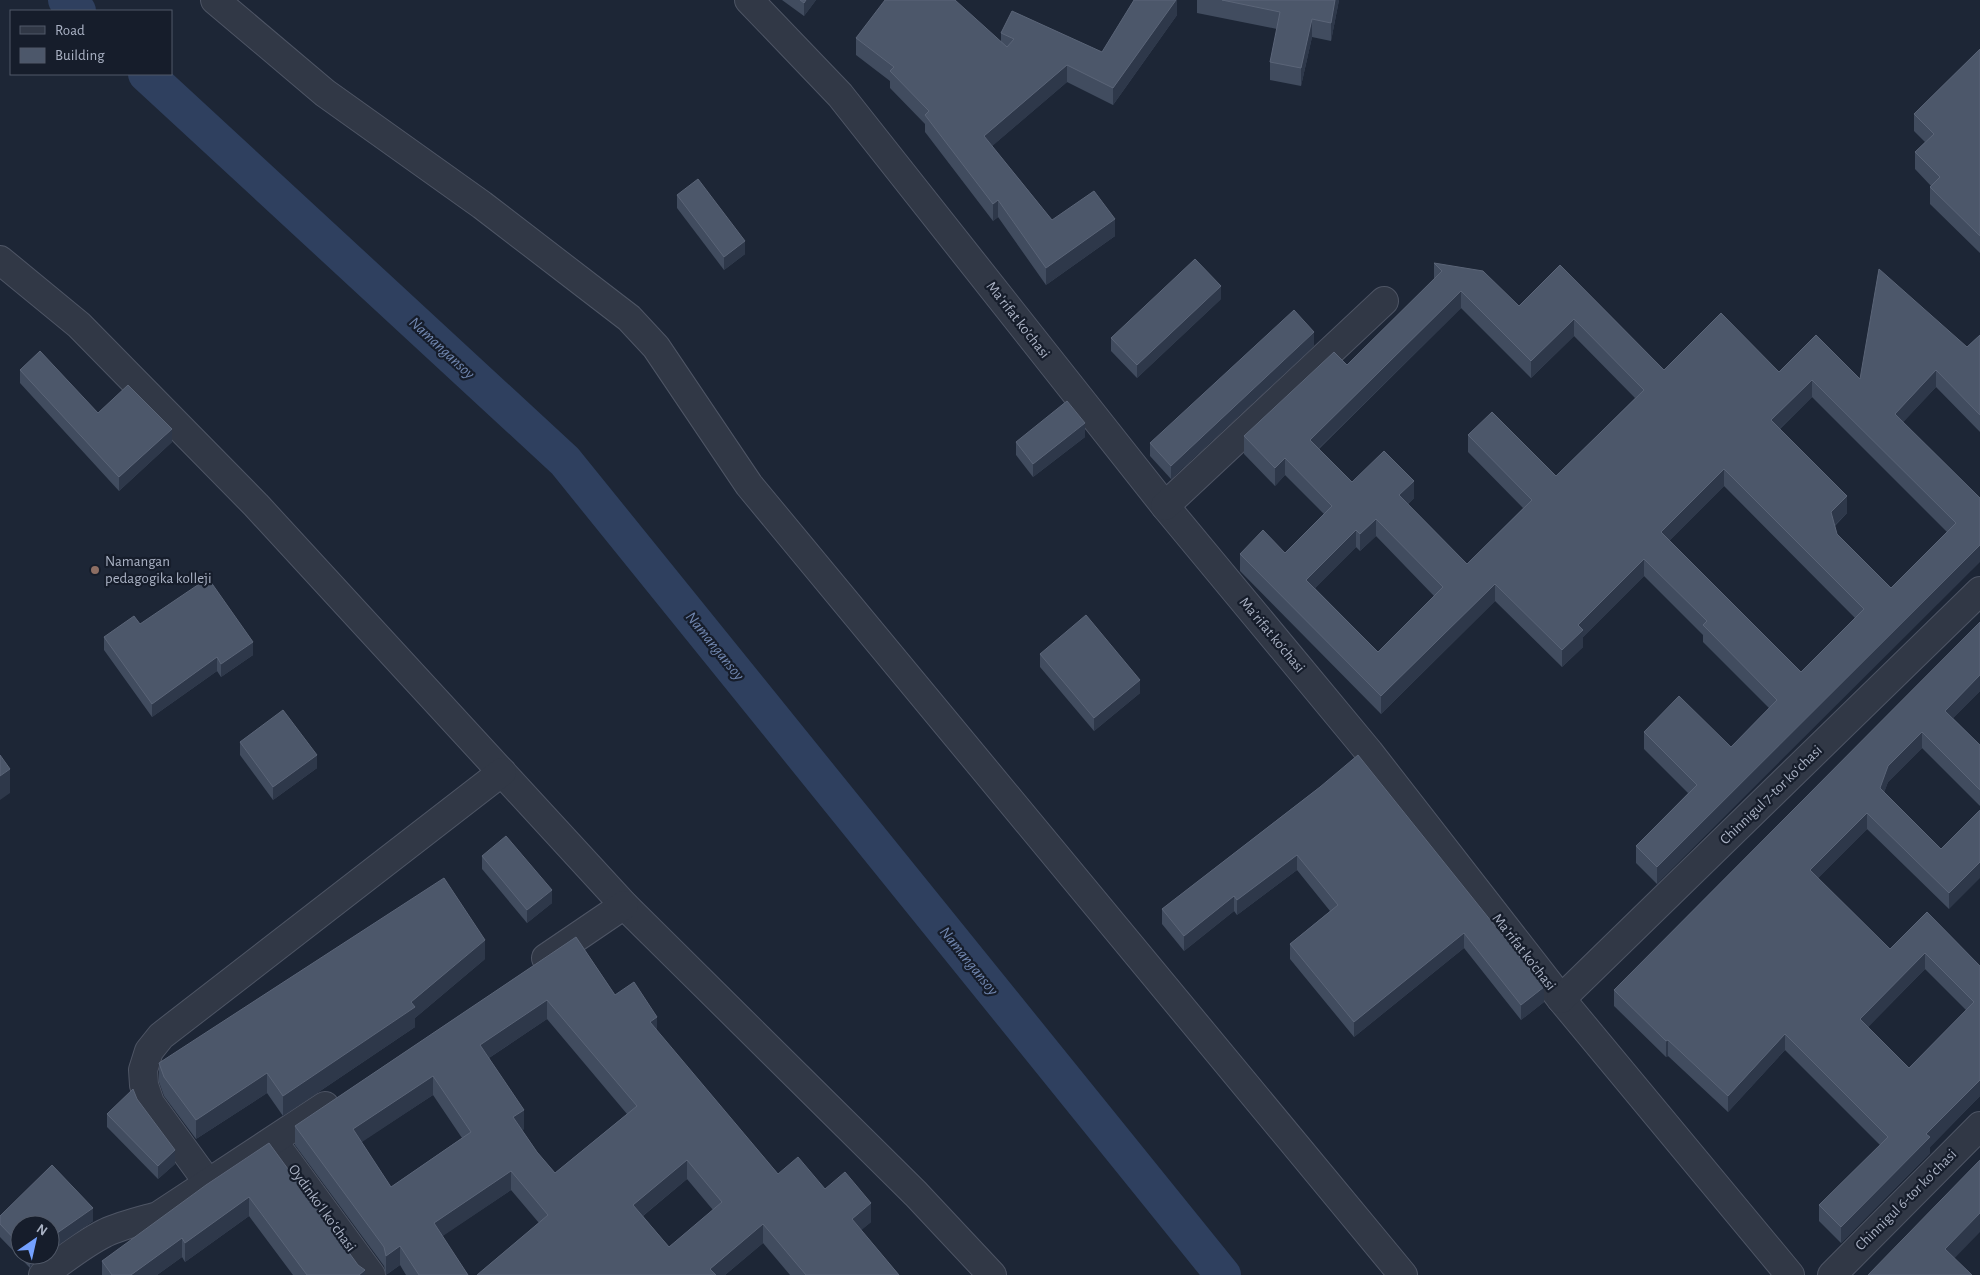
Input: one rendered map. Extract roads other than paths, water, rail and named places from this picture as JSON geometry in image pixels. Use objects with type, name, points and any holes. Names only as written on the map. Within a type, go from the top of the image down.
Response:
[{"type":"street","points":[[215,0],[325,94],[482,205],[629,318],[650,340],[756,492],[1403,1275]]},
{"type":"street","name":"Maʼrifat ko'chasi","points":[[748,0],[840,95],[1165,506],[1369,752],[1561,999],[1790,1275]]},
{"type":"street","points":[[0,260],[79,325],[256,505],[624,905],[916,1194],[992,1275]]},
{"type":"street","points":[[1165,506],[1384,301]]},
{"type":"street","name":"Chinnigul 7-tor koʻchasi","points":[[1561,999],[1980,591]]},
{"type":"street","points":[[209,1184],[150,1102],[144,1085],[143,1070],[149,1051],[161,1036],[502,772]]},
{"type":"street","points":[[526,971],[624,905]]},
{"type":"street","points":[[43,1275],[100,1236],[128,1224],[158,1216],[346,1092]]},
{"type":"street","name":"Chinnigul 6-tor koʻchasi","points":[[1832,1275],[1980,1126]]},
{"type":"street","name":"Oydinkoʻl koʻchasi","points":[[273,1141],[371,1275]]},
{"type":"waterway","name":"Namangansoy","points":[[66,0],[77,10]]},
{"type":"waterway","name":"Namangansoy","points":[[147,75],[565,461],[1223,1275]]},
{"type":"place","name":"Namangan pedagogika kolleji","points":[[95,570]]}]
